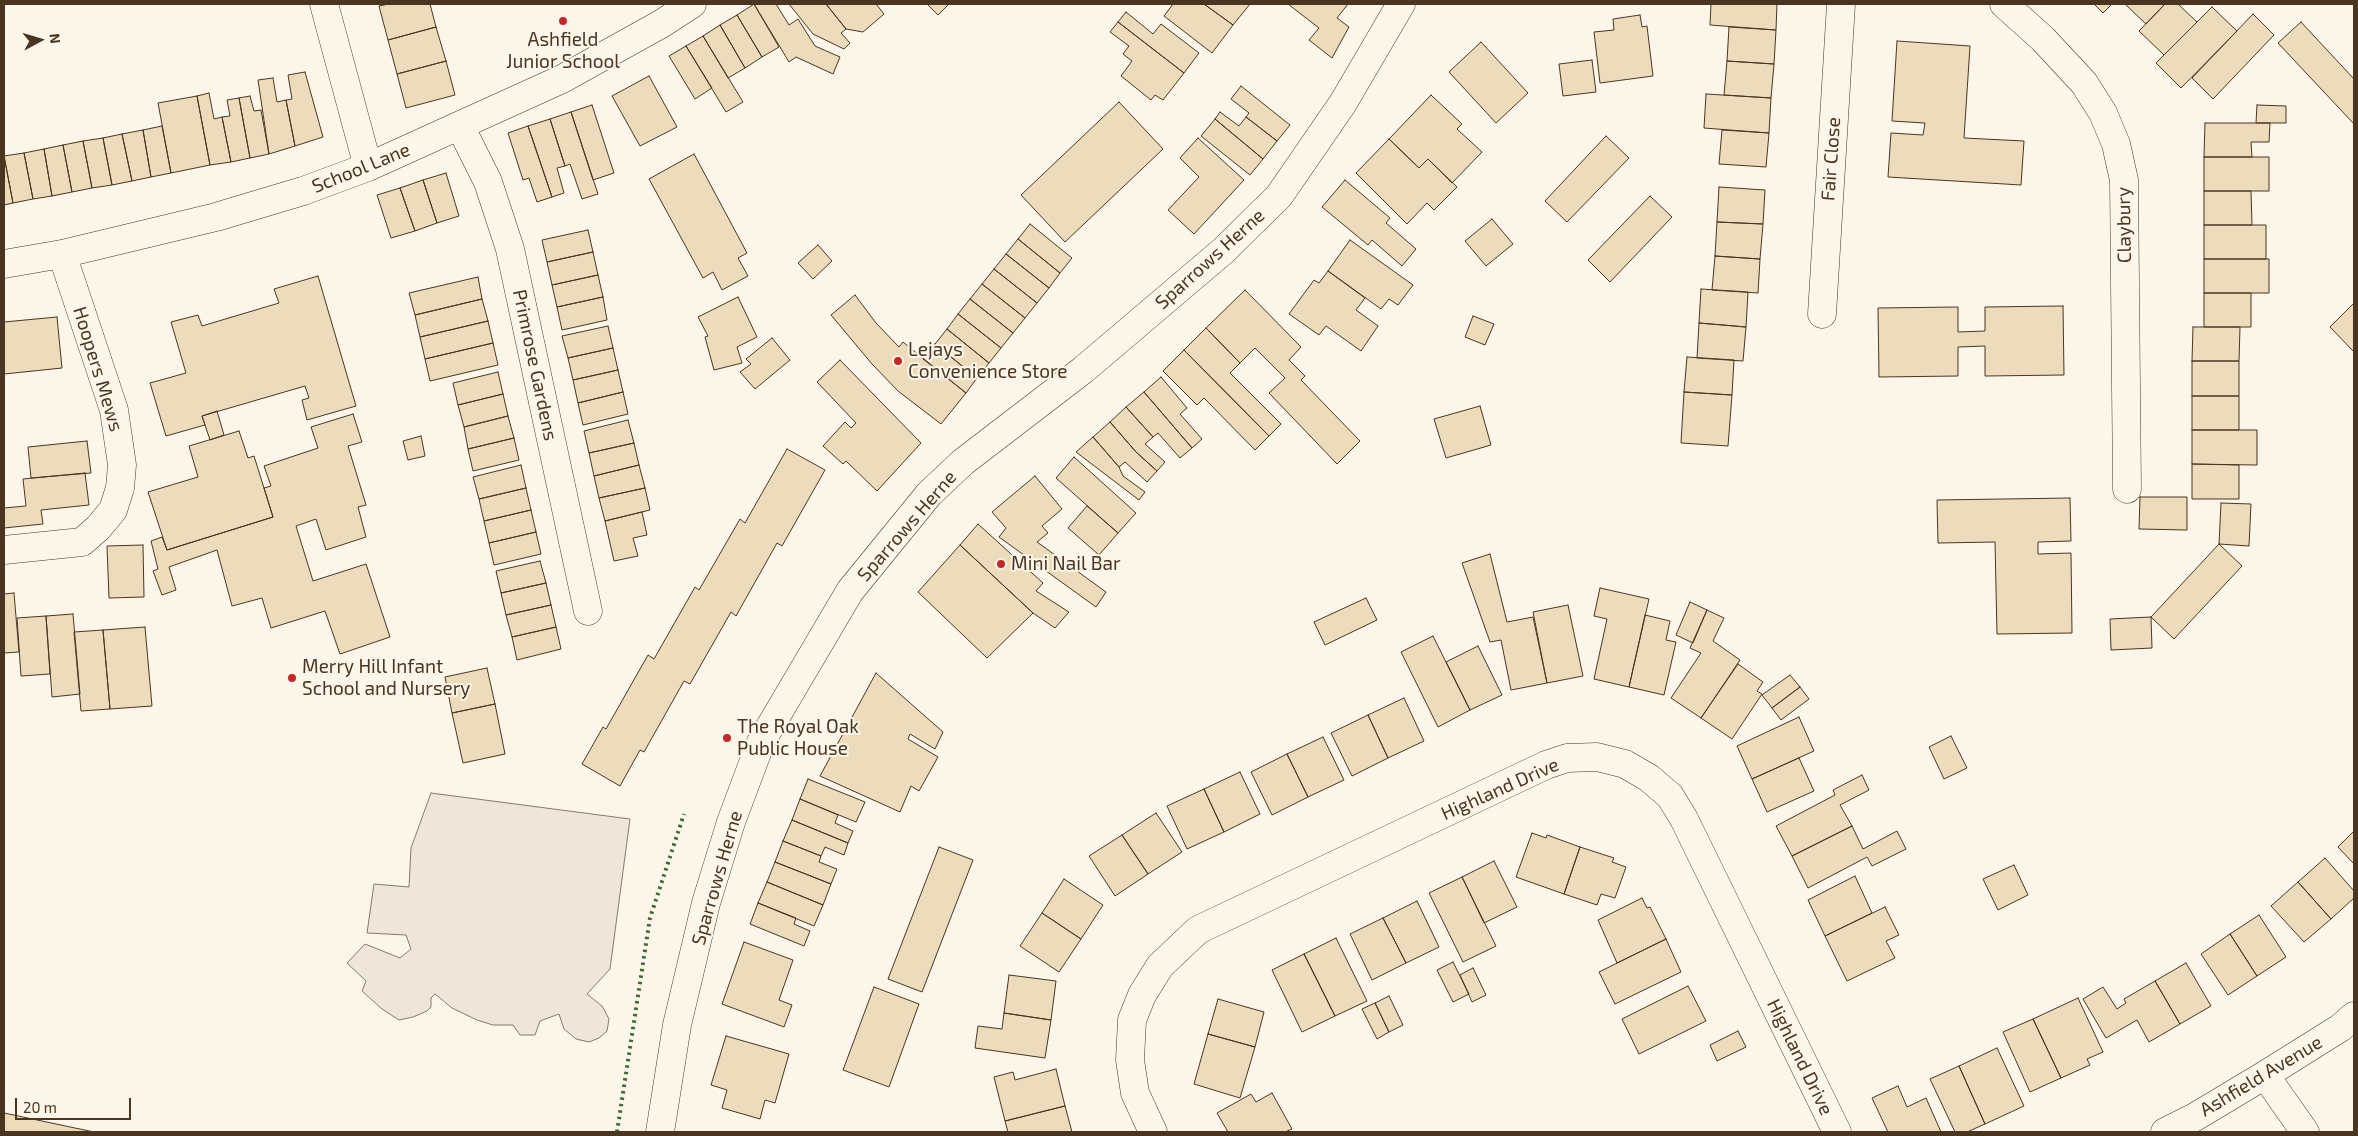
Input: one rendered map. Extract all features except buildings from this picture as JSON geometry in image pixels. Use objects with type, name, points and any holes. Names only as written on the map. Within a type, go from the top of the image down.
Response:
[{"type":"street","points":[[324,4],[368,167]]},
{"type":"street","name":"School Lane","points":[[4,264],[62,254],[216,217],[303,191],[368,167],[562,78],[661,24],[692,4]]},
{"type":"street","name":"Sparrows Herne","points":[[660,1132],[677,1025],[706,903],[732,822],[761,742],[850,591],[929,494],[963,462],[1082,370],[1223,251],[1279,196],[1343,103],[1401,4]]},
{"type":"street","name":"Fair Close","points":[[1822,314],[1841,4]]},
{"type":"street","name":"Claybury","points":[[2004,4],[2043,39],[2084,83],[2103,113],[2116,144],[2124,180],[2127,489]]},
{"type":"street","name":"Primrose Gardens","points":[[460,126],[488,182],[510,249],[588,611]]},
{"type":"street","name":"Hoopers Mews","points":[[4,550],[82,542],[98,528],[113,510],[120,488],[120,450],[114,410],[62,254]]},
{"type":"street","name":"Highland Drive","points":[[1153,1132],[1135,1093],[1130,1060],[1132,1020],[1142,995],[1160,966],[1198,930],[1546,765],[1567,758],[1597,757],[1625,764],[1649,778],[1670,796],[1684,819],[1837,1132]]},
{"type":"street","name":"Ashfield Avenue","points":[[2165,1132],[2195,1117],[2265,1075],[2340,1028],[2354,1016]]},
{"type":"street","points":[[2265,1075],[2306,1132]]},
{"type":"shaded area","points":[[431,793],[630,819],[610,969],[587,994],[602,1006],[609,1019],[607,1031],[599,1038],[589,1042],[576,1039],[564,1029],[559,1014],[540,1021],[535,1035],[520,1035],[513,1025],[493,1025],[477,1020],[452,1008],[435,994],[431,998],[431,1007],[427,1011],[399,1020],[382,1009],[362,991],[366,981],[347,963],[365,944],[400,958],[411,949],[406,935],[367,933],[374,884],[409,887],[411,848]]},
{"type":"hedge","points":[[617,1132],[650,918],[684,814]]},
{"type":"place","name":"Ashfield Junior School","points":[[563,21]]},
{"type":"place","name":"Lejays Convenience Store","points":[[898,361]]},
{"type":"place","name":"Mini Nail Bar","points":[[1001,564]]},
{"type":"place","name":"Merry Hill Infant School and Nursery","points":[[292,678]]},
{"type":"place","name":"The Royal Oak Public House","points":[[727,738]]}]
